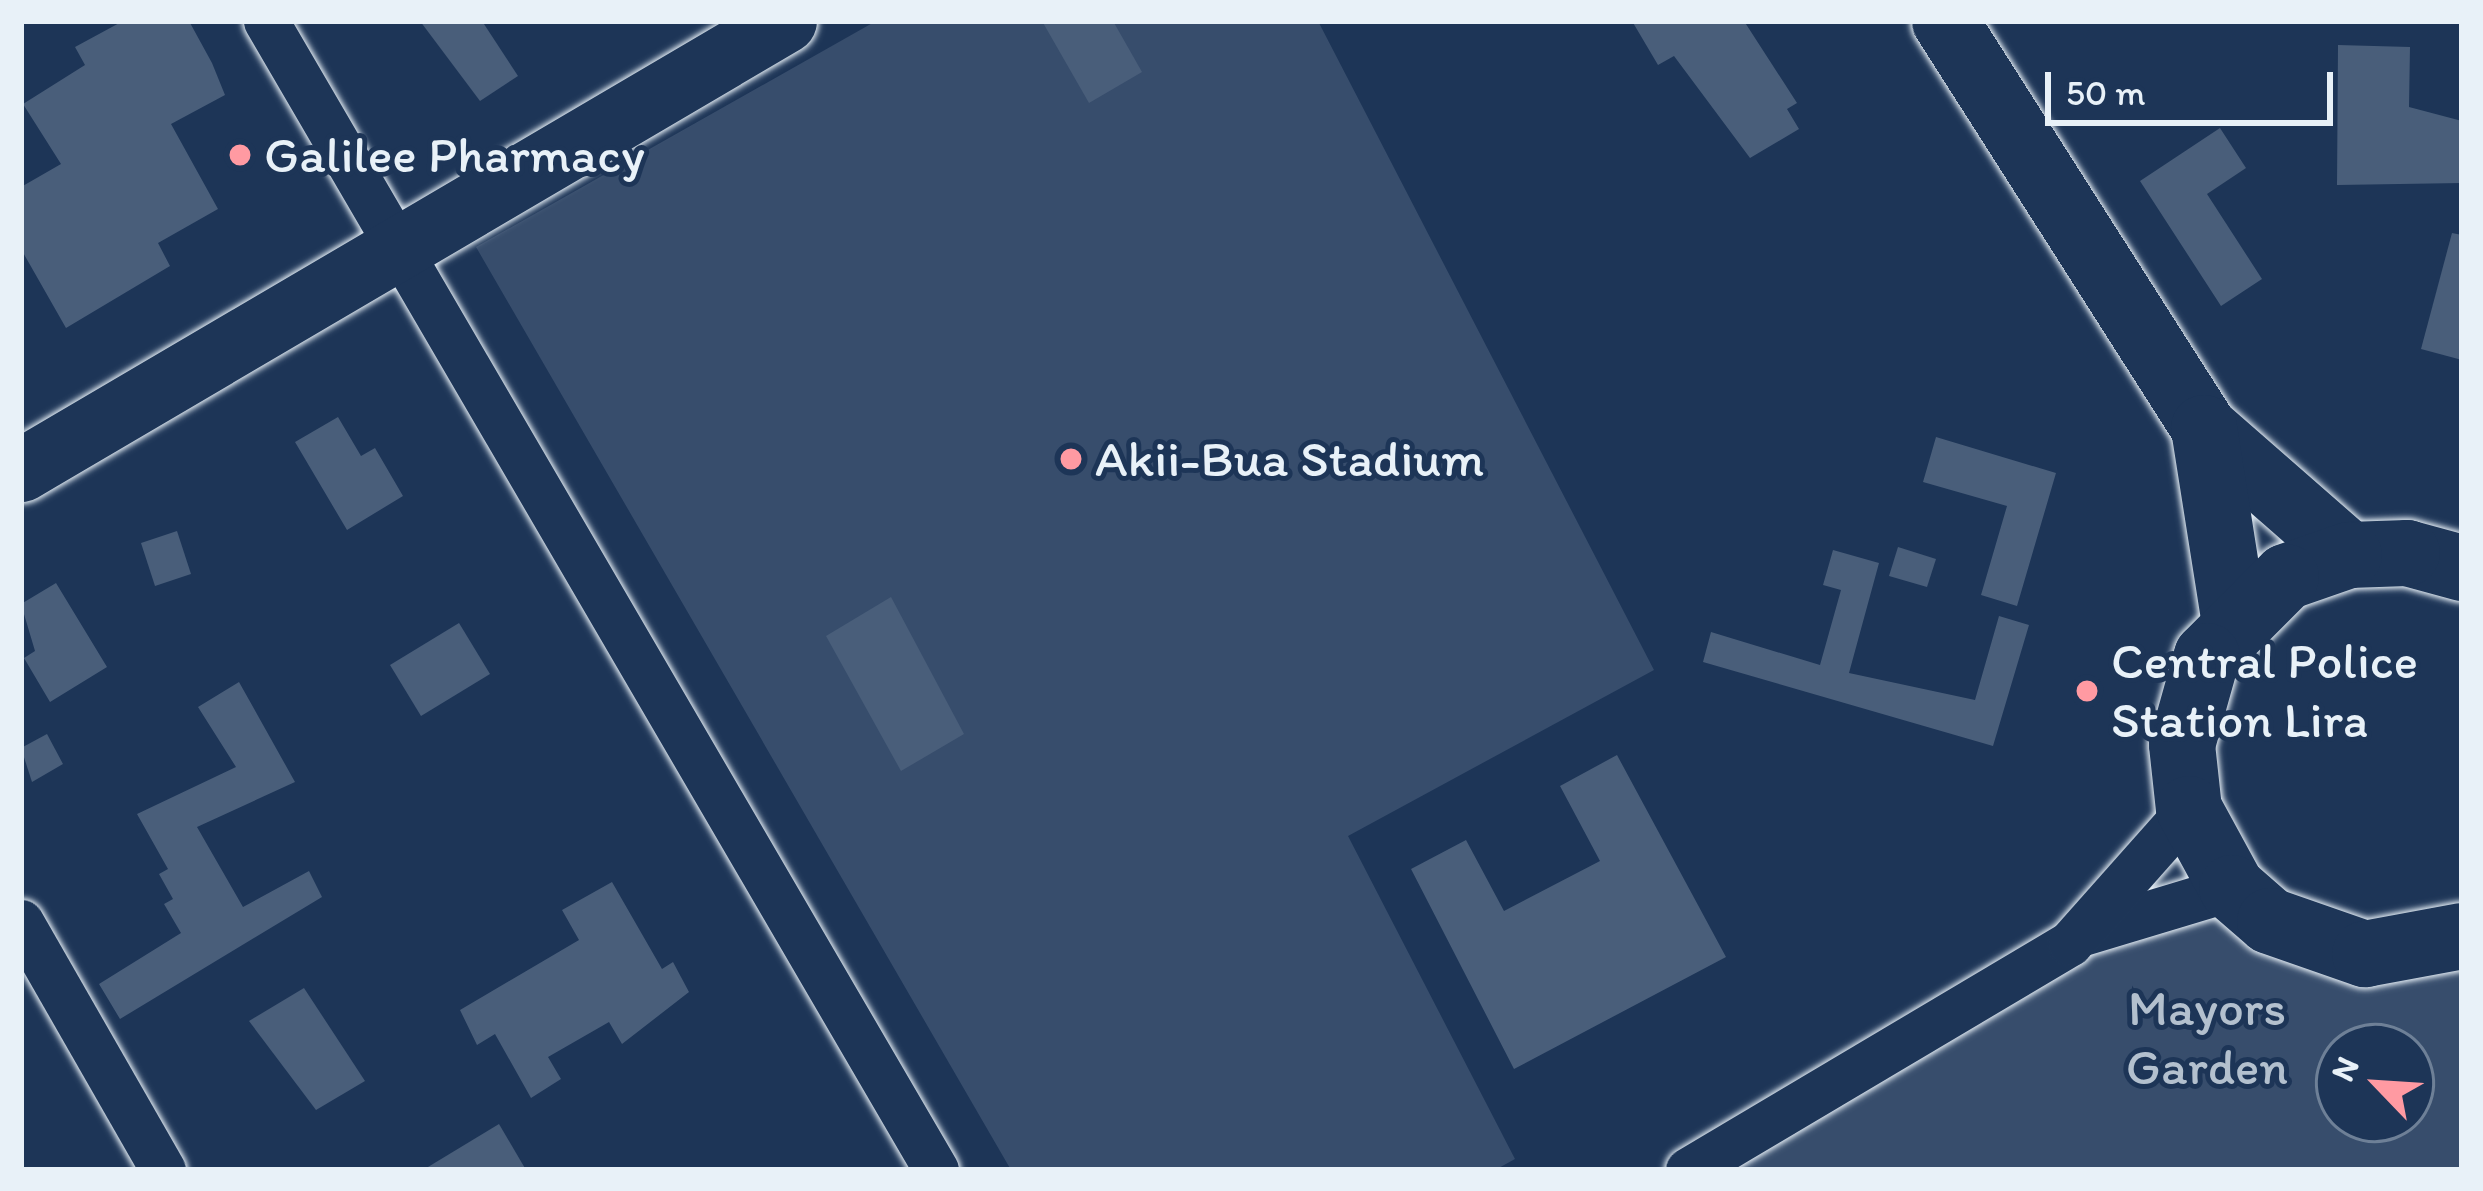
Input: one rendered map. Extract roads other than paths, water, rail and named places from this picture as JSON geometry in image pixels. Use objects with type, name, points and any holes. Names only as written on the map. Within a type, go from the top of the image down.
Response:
[{"type":"main road","points":[[21,470],[784,21]]},
{"type":"main road","points":[[1945,21],[2204,428],[2349,554]]},
{"type":"main road","points":[[2204,428],[2234,618]]},
{"type":"main road","points":[[2452,955],[2388,955],[2315,944],[2232,888],[2189,809],[2189,699],[2234,618],[2286,577],[2349,554],[2462,568]]},
{"type":"street","points":[[266,21],[405,245],[936,1170]]},
{"type":"street","points":[[2083,933],[2189,809]]},
{"type":"street","points":[[1688,1170],[2083,933],[2232,888]]},
{"type":"street","points":[[21,922],[163,1170]]},
{"type":"place","name":"Galilee Pharmacy","points":[[240,155]]},
{"type":"place","name":"Akii-Bua Stadium","points":[[1071,459]]},
{"type":"place","name":"Central Police Station Lira","points":[[2087,691]]},
{"type":"park label","name":"Mayors Garden","points":[[2207,1038]]}]
